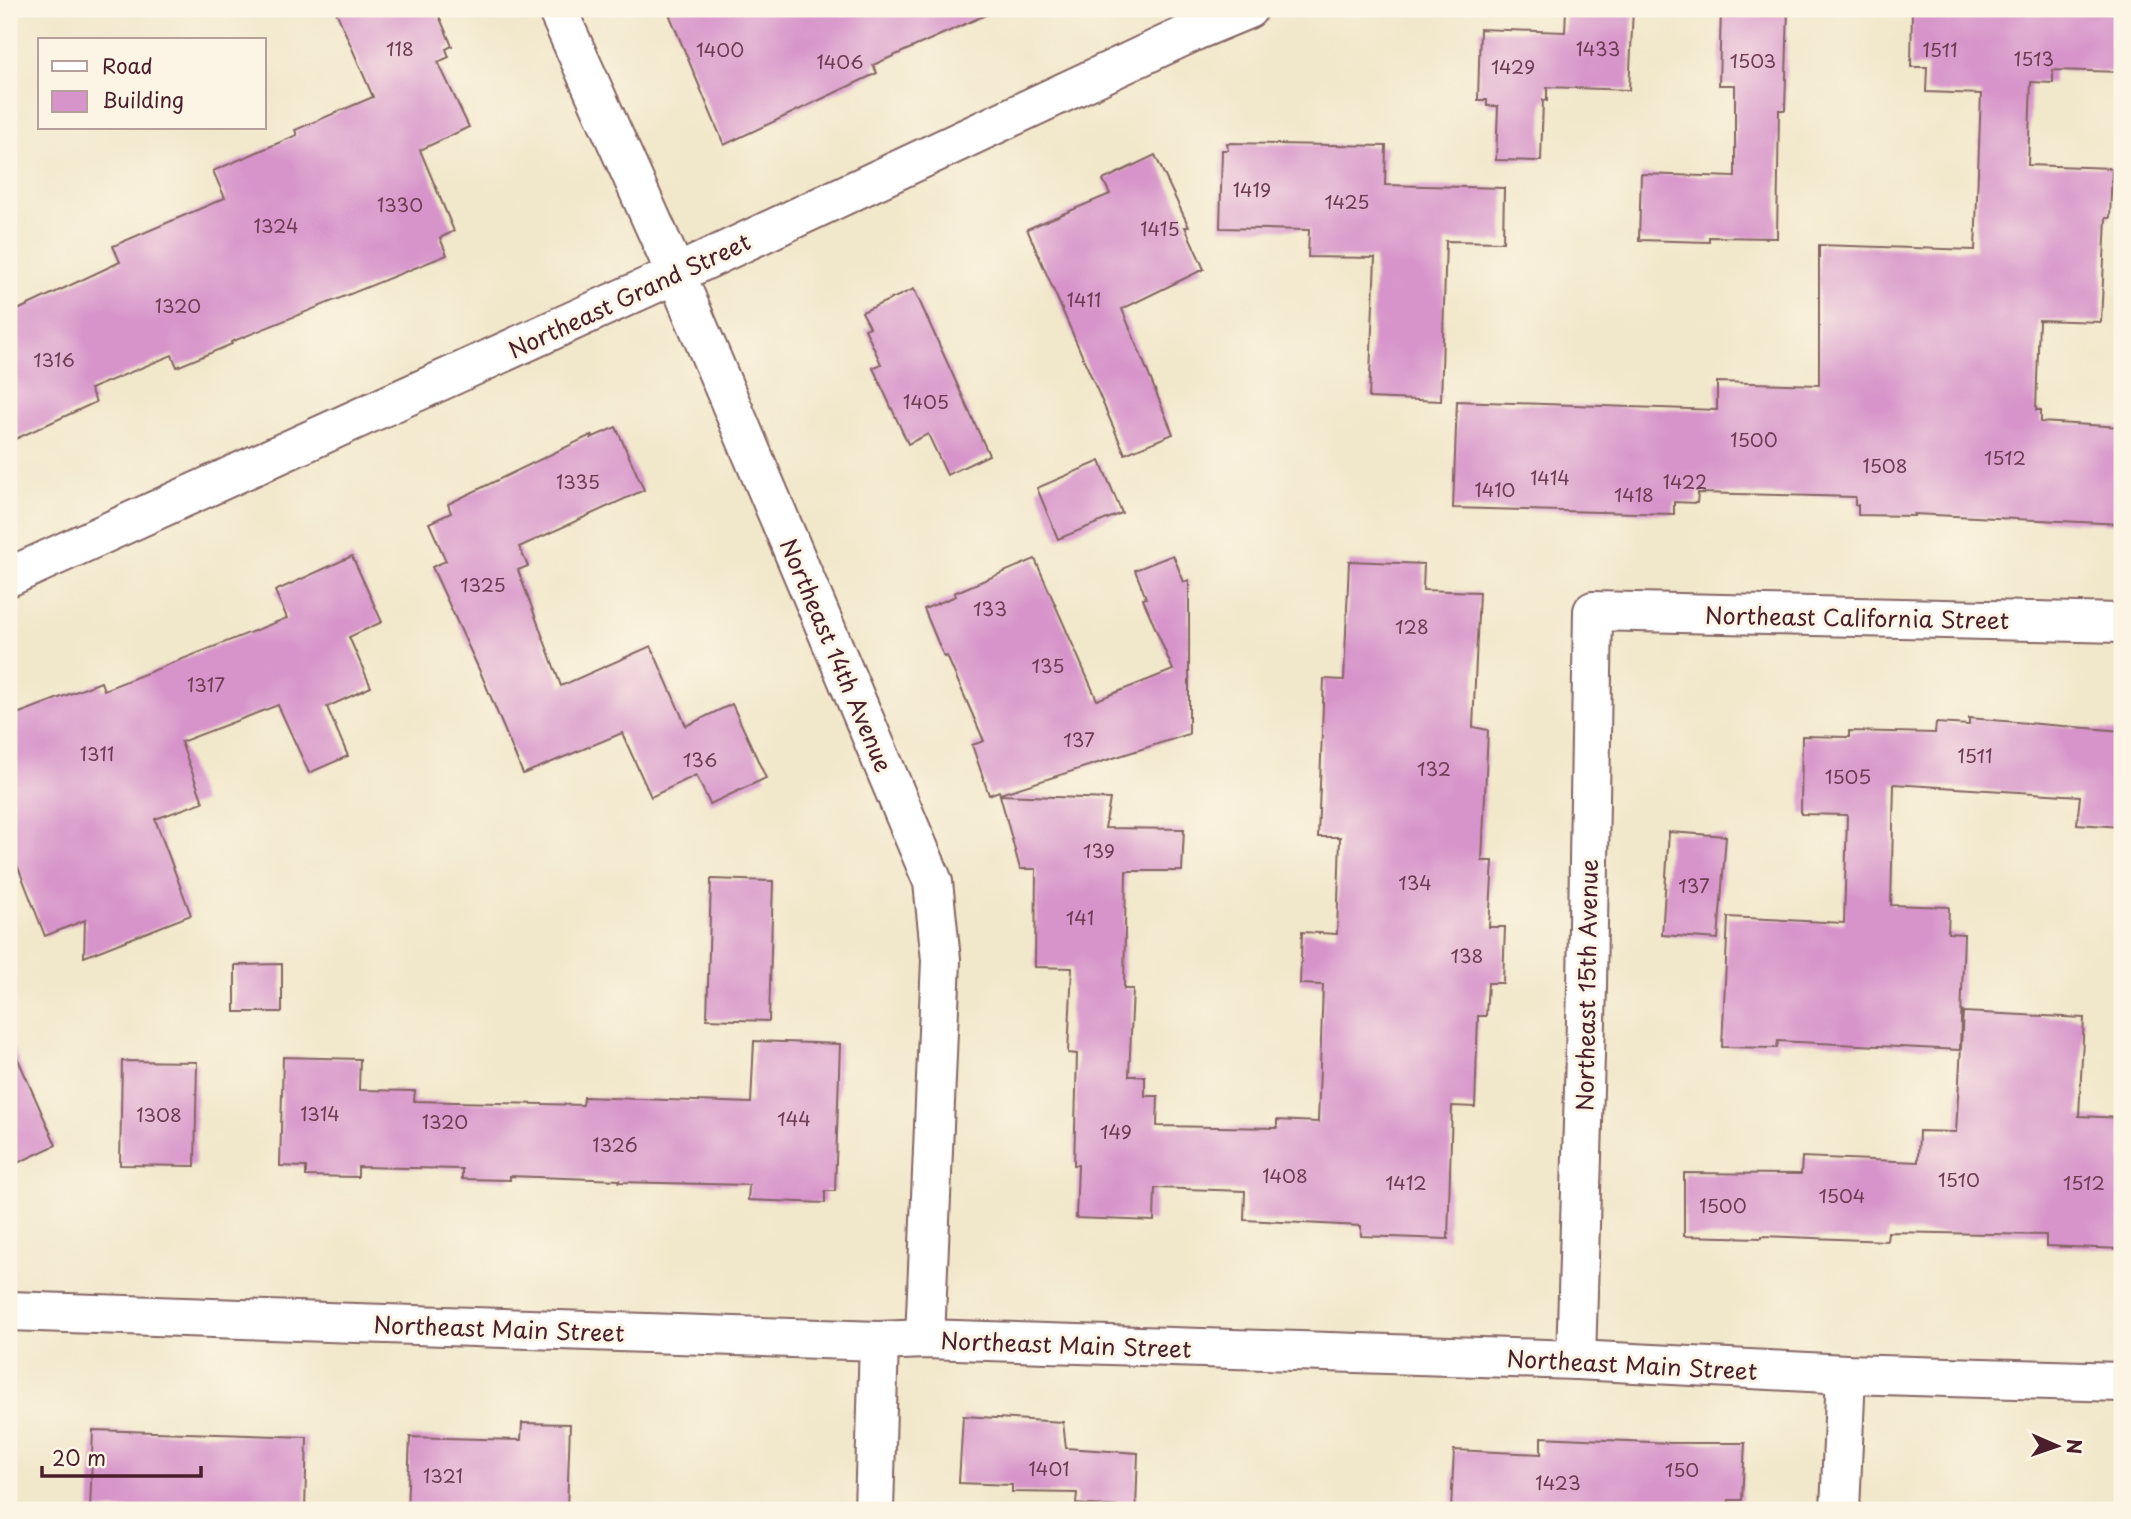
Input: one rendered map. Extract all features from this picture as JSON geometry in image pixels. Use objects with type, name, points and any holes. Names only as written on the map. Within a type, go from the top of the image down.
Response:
[{"type":"street","name":"Northeast 14th Avenue","points":[[557,9],[676,274],[933,882],[941,960],[926,1339]]},
{"type":"street","name":"Northeast Grand Street","points":[[9,577],[676,274],[1195,31],[1248,9]]},
{"type":"street","name":"Northeast California Street","points":[[1592,611],[2122,623]]},
{"type":"street","name":"Northeast 15th Avenue","points":[[1576,1360],[1587,987],[1592,611]]},
{"type":"street","name":"Northeast Main Street","points":[[9,1311],[1576,1360],[1846,1374],[2122,1382]]},
{"type":"street","points":[[874,1510],[879,1340]]},
{"type":"street","points":[[1840,1510],[1846,1374]]},
{"type":"building","points":[[335,9],[436,9],[452,46],[446,49],[449,57],[438,62],[469,127],[420,150],[454,231],[440,238],[447,255],[231,342],[232,344],[177,367],[172,355],[90,389],[96,402],[9,442],[9,314],[120,262],[113,246],[225,198],[213,171],[297,135],[295,130],[373,97]]},
{"type":"building","points":[[667,9],[999,9],[873,65],[877,73],[724,145]]},
{"type":"building","points":[[1566,9],[1633,9],[1629,90],[1547,87],[1547,101],[1543,100],[1541,161],[1496,160],[1498,106],[1487,106],[1487,100],[1478,100],[1480,29],[1565,32]]},
{"type":"building","points":[[1721,9],[1788,9],[1785,110],[1779,110],[1777,238],[1709,237],[1709,242],[1639,240],[1641,174],[1735,177],[1735,85],[1719,85]]},
{"type":"building","points":[[1912,9],[2122,9],[2122,72],[2053,70],[2053,83],[2031,82],[2028,165],[2112,168],[2110,218],[2106,218],[2101,322],[2039,320],[2036,410],[2041,410],[2041,422],[2122,427],[2122,524],[1914,514],[1858,515],[1855,497],[1698,493],[1697,503],[1674,502],[1674,514],[1453,508],[1457,401],[1717,410],[1717,382],[1819,385],[1819,245],[1975,250],[1981,94],[1926,92],[1927,67],[1911,67]]},
{"type":"building","points":[[1227,143],[1386,146],[1385,185],[1504,188],[1503,242],[1446,241],[1441,401],[1369,398],[1375,258],[1308,257],[1309,230],[1220,228],[1222,150],[1228,150]]},
{"type":"building","points":[[1155,155],[1189,227],[1185,227],[1204,269],[1122,309],[1173,434],[1125,454],[1027,229],[1110,194],[1103,180]]},
{"type":"building","points":[[914,289],[989,455],[947,475],[928,434],[908,444],[873,368],[881,364],[865,329],[870,327],[862,312]]},
{"type":"building","points":[[616,427],[644,490],[519,547],[528,566],[518,570],[561,686],[651,646],[686,726],[732,704],[766,778],[710,804],[696,775],[651,797],[622,733],[523,774],[432,567],[446,561],[429,523],[451,513],[448,504],[591,435],[591,438]]},
{"type":"building","points":[[1100,461],[1122,513],[1058,539],[1037,488]]},
{"type":"building","points":[[1173,555],[1184,582],[1189,580],[1189,734],[1000,794],[999,791],[989,795],[972,745],[984,741],[924,609],[956,596],[954,593],[1035,559],[1097,700],[1173,670],[1143,599],[1146,598],[1135,570]]},
{"type":"building","points":[[352,556],[382,622],[349,637],[371,687],[327,707],[348,756],[309,773],[278,705],[181,742],[203,802],[155,819],[191,915],[84,957],[85,920],[45,936],[9,844],[9,717],[101,682],[104,690],[287,618],[275,591]]},
{"type":"building","points":[[1349,561],[1424,564],[1423,590],[1479,592],[1473,727],[1488,730],[1482,861],[1493,861],[1489,927],[1505,927],[1503,983],[1488,983],[1486,1016],[1478,1016],[1475,1107],[1452,1106],[1448,1239],[1361,1236],[1361,1226],[1244,1220],[1245,1191],[1155,1188],[1154,1221],[1076,1218],[1078,1165],[1074,1165],[1077,1054],[1068,1053],[1072,968],[1035,967],[1036,869],[1020,869],[1000,795],[1110,799],[1105,828],[1184,829],[1182,871],[1126,871],[1124,989],[1133,989],[1129,1076],[1145,1076],[1145,1096],[1158,1096],[1157,1126],[1277,1128],[1277,1120],[1318,1122],[1323,985],[1300,984],[1302,932],[1337,934],[1340,837],[1318,837],[1324,679],[1344,680]]},
{"type":"building","points":[[1969,718],[2122,731],[2122,827],[2077,824],[2080,796],[1894,784],[1891,905],[1949,907],[1948,933],[1964,934],[1960,1050],[1778,1041],[1777,1048],[1722,1047],[1728,917],[1844,923],[1847,815],[1801,814],[1802,736],[1849,737],[1849,731],[1935,733],[1936,723],[1969,725]]},
{"type":"building","points":[[1669,832],[1726,836],[1718,939],[1662,935]]},
{"type":"building","points":[[711,879],[773,881],[769,1021],[707,1019]]},
{"type":"building","points":[[282,964],[282,1012],[235,1012],[235,965]]},
{"type":"building","points":[[1963,1012],[2084,1018],[2079,1116],[2122,1118],[2122,1249],[2046,1246],[2046,1235],[1888,1232],[1887,1241],[1684,1236],[1684,1173],[1801,1174],[1802,1157],[1918,1162],[1919,1131],[1956,1132]]},
{"type":"building","points":[[9,1039],[56,1145],[9,1167]]},
{"type":"building","points":[[754,1041],[840,1044],[835,1191],[825,1191],[825,1203],[748,1200],[749,1185],[510,1176],[510,1180],[462,1179],[462,1169],[358,1167],[358,1177],[306,1176],[306,1167],[280,1166],[283,1057],[360,1059],[359,1090],[415,1091],[414,1101],[583,1105],[584,1097],[751,1103]]},
{"type":"building","points":[[122,1061],[197,1062],[195,1166],[120,1165]]},
{"type":"building","points":[[963,1416],[1063,1422],[1066,1448],[1138,1453],[1136,1508],[1076,1504],[1077,1493],[1012,1492],[1012,1485],[959,1483]]},
{"type":"building","points":[[522,1423],[570,1424],[567,1510],[407,1510],[410,1437],[521,1440]]},
{"type":"building","points":[[93,1430],[307,1437],[305,1510],[90,1510]]},
{"type":"building","points":[[1541,1437],[1671,1443],[1745,1443],[1742,1500],[1729,1500],[1728,1510],[1451,1510],[1454,1450],[1541,1454]]}]
